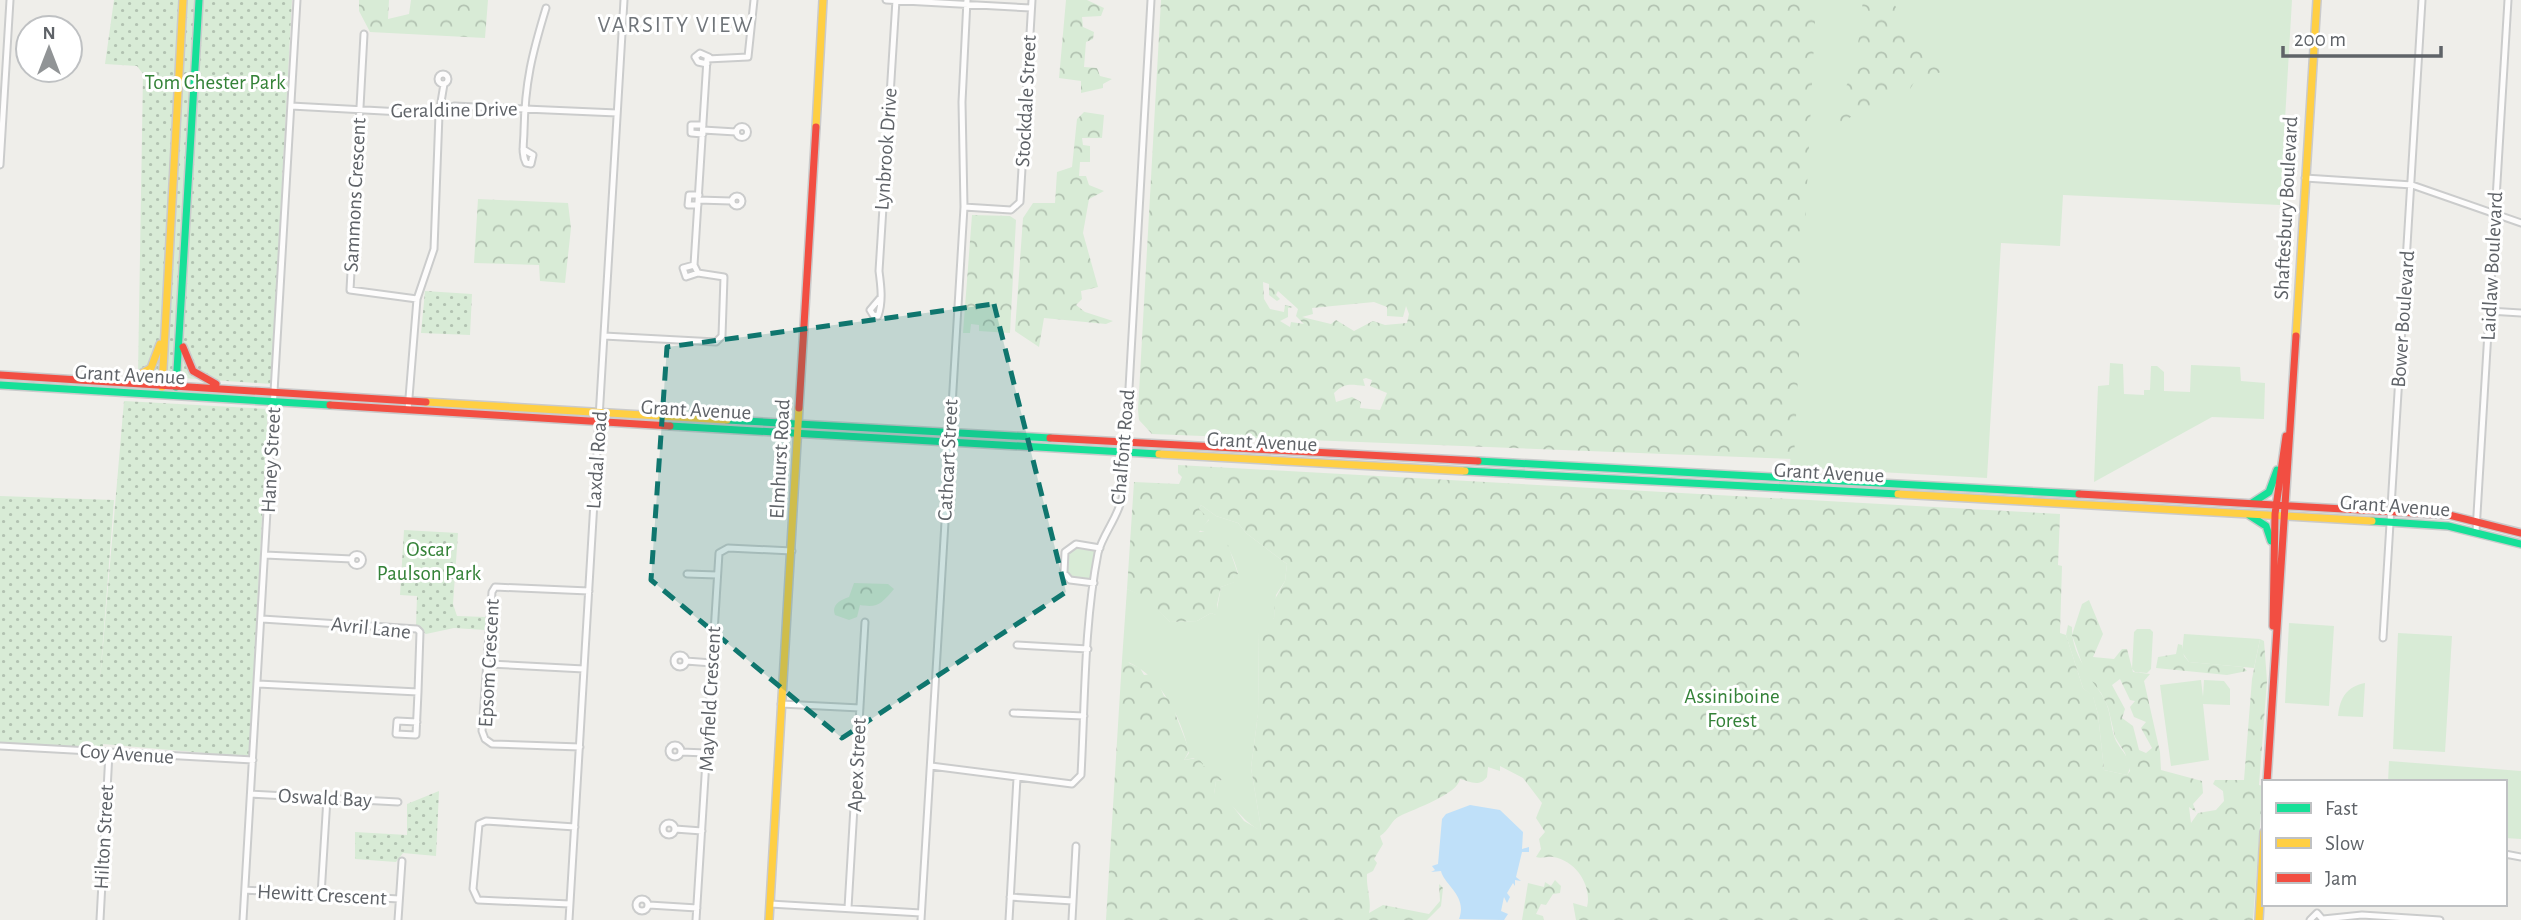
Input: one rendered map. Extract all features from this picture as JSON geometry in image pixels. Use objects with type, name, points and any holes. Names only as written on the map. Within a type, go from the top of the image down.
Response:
[{"type":"main road","points":[[161,395],[183,0]]},
{"type":"main road","points":[[176,396],[199,0]]},
{"type":"main road","name":"Elmhurst Road","points":[[769,920],[823,0]]},
{"type":"main road","name":"Shaftesbury Boulevard","points":[[2267,780],[2275,634],[2287,505],[2317,0]]},
{"type":"main road","points":[[119,382],[141,377],[151,369],[164,326]]},
{"type":"main road","points":[[181,328],[189,369],[198,377],[227,388]]},
{"type":"main road","name":"Grant Avenue","points":[[0,375],[949,433],[2390,511],[2449,515],[2521,533]]},
{"type":"main road","name":"Grant Avenue","points":[[0,385],[948,443],[2275,514],[2448,526],[2521,544]]},
{"type":"main road","points":[[690,427],[691,418]]},
{"type":"main road","name":"Shaftesbury Boulevard","points":[[2275,634],[2275,514],[2283,449],[2291,418]]},
{"type":"main road","points":[[2251,503],[2271,489],[2283,449]]},
{"type":"main road","points":[[2245,513],[2266,526],[2273,547]]},
{"type":"main road","points":[[2259,920],[2262,867]]},
{"type":"street","points":[[0,166],[10,0]]},
{"type":"street","name":"Haney Street","points":[[243,920],[297,0]]},
{"type":"street","name":"Laxdal Road","points":[[569,920],[624,0]]},
{"type":"street","points":[[706,64],[695,58],[700,53],[709,57],[748,57],[754,0]]},
{"type":"street","points":[[886,0],[967,2],[1031,8]]},
{"type":"street","name":"Lynbrook Drive","points":[[881,297],[879,271],[896,0]]},
{"type":"street","name":"Stockdale Street","points":[[964,207],[1011,210],[1020,202],[1032,0]]},
{"type":"street","name":"Chalfont Road","points":[[931,766],[1072,784],[1078,781],[1094,583],[1100,548],[1121,507],[1151,0]]},
{"type":"street","name":"Bower Boulevard","points":[[2383,638],[2422,0]]},
{"type":"street","name":"Laidlaw Boulevard","points":[[2476,531],[2508,0]]},
{"type":"street","name":"Cathcart Street","points":[[921,920],[964,207],[962,102],[967,2]]},
{"type":"street","points":[[523,149],[527,69],[546,8]]},
{"type":"street","name":"Sammons Crescent","points":[[364,34],[350,290],[416,299]]},
{"type":"street","points":[[698,273],[694,265],[706,64],[709,57]]},
{"type":"street","points":[[408,410],[416,299],[434,248],[439,114],[444,84]]},
{"type":"street","name":"Geraldine Drive","points":[[291,106],[439,114],[454,106],[617,113]]},
{"type":"street","points":[[703,130],[737,132]]},
{"type":"street","points":[[2305,178],[2412,185],[2521,223]]},
{"type":"street","points":[[698,200],[732,201]]},
{"type":"street","points":[[604,337],[716,342],[722,336],[725,281],[719,274],[698,273],[686,276],[683,268],[694,265]]},
{"type":"street","points":[[2489,311],[2521,313]]},
{"type":"street","points":[[1094,583],[1070,580],[1064,573],[1065,552],[1076,544],[1100,548]]},
{"type":"street","name":"Mayfield Crescent","points":[[696,920],[719,553],[724,548],[792,551]]},
{"type":"street","points":[[265,555],[352,559]]},
{"type":"street","points":[[687,573],[717,575]]},
{"type":"street","name":"Epsom Crescent","points":[[580,747],[492,744],[485,739],[482,731],[489,664],[492,592],[495,587],[589,591]]},
{"type":"street","name":"Avril Lane","points":[[261,619],[417,629],[420,632],[417,722]]},
{"type":"street","name":"Apex Street","points":[[848,908],[864,622]]},
{"type":"street","points":[[1017,645],[1088,649]]},
{"type":"street","points":[[685,661],[712,663]]},
{"type":"street","points":[[489,664],[584,669]]},
{"type":"street","points":[[258,684],[418,692]]},
{"type":"street","points":[[781,704],[860,708]]},
{"type":"street","points":[[1013,713],[1084,716]]},
{"type":"street","name":"Coy Avenue","points":[[0,746],[253,760]]},
{"type":"street","points":[[681,752],[706,753]]},
{"type":"street","name":"Hilton Street","points":[[100,920],[109,753]]},
{"type":"street","points":[[1009,920],[1017,778]]},
{"type":"street","name":"Oswald Bay","points":[[251,794],[398,802]]},
{"type":"street","points":[[321,895],[327,798]]},
{"type":"street","points":[[570,904],[478,900],[473,889],[479,824],[486,821],[575,827]]},
{"type":"street","points":[[675,829],[702,831]]},
{"type":"street","points":[[1072,920],[1076,846]]},
{"type":"street","name":"Hewitt Crescent","points":[[398,920],[402,861]]},
{"type":"street","name":"Hewitt Crescent","points":[[245,890],[399,899]]},
{"type":"street","points":[[1010,897],[1073,901]]},
{"type":"street","points":[[770,904],[921,912]]},
{"type":"street","points":[[649,905],[697,908]]},
{"type":"street","points":[[2310,920],[2315,913],[2323,920],[2440,920]]},
{"type":"highlighted area","points":[[994,304],[1066,592],[842,738],[651,580],[667,347]]},
{"type":"green space","name":"Tom Chester Park","points":[[114,0],[292,0],[271,384],[138,375],[143,74],[137,66],[105,64]]},
{"type":"green space","points":[[359,0],[389,0],[388,19],[409,14],[411,0],[488,0],[485,38],[370,32],[359,11]]},
{"type":"green space","points":[[1066,0],[1087,0],[1104,8],[1101,16],[1082,17],[1083,27],[1094,32],[1093,39],[1086,42],[1084,67],[1097,68],[1100,76],[1112,79],[1103,84],[1103,88],[1081,93],[1081,81],[1059,78]]},
{"type":"green space","points":[[1161,0],[1816,0],[1794,459],[1152,434],[1139,420]],"holes":[[[1263,282],[1269,284],[1269,295],[1277,301],[1280,299],[1276,295],[1278,291],[1298,309],[1296,316],[1304,324],[1291,322],[1290,327],[1280,321],[1288,317],[1288,308],[1293,307],[1285,305],[1284,312],[1270,309],[1264,299]],[[1374,302],[1387,307],[1387,316],[1403,317],[1406,306],[1409,314],[1407,323],[1385,325],[1373,321],[1354,331],[1336,320],[1331,324],[1302,317],[1313,314],[1312,308]],[[1363,379],[1372,380],[1370,386],[1387,393],[1380,410],[1360,408],[1361,402],[1352,397],[1336,402],[1334,393],[1345,386],[1365,386]]]},
{"type":"green space","points":[[1815,0],[2292,0],[2280,205],[2063,195],[2060,246],[2001,243],[1987,478],[1790,467]]},
{"type":"green space","points":[[1862,0],[1892,0],[1916,43],[1947,70],[1915,81],[1910,89],[1852,116],[1844,122],[1843,129],[1837,129],[1833,124],[1833,110],[1852,75],[1863,16]]},
{"type":"green space","points":[[1084,112],[1104,115],[1102,138],[1082,138],[1083,145],[1090,146],[1090,162],[1080,162],[1079,176],[1086,176],[1089,185],[1104,191],[1089,199],[1083,233],[1098,287],[1081,291],[1082,299],[1076,305],[1085,312],[1113,321],[1106,324],[1044,318],[1039,347],[1015,331],[1023,218],[1033,203],[1055,203],[1057,172],[1072,167],[1077,119]]},
{"type":"green space","points":[[478,199],[568,203],[571,228],[565,283],[540,281],[539,265],[474,263]]},
{"type":"green space","points":[[972,215],[1010,216],[1016,220],[1010,333],[979,331],[979,325],[971,324],[970,333],[963,333]]},
{"type":"green space","points":[[425,291],[472,294],[470,335],[421,333]]},
{"type":"green space","points":[[2110,363],[2123,364],[2124,394],[2144,395],[2144,390],[2150,390],[2151,366],[2157,366],[2164,372],[2164,391],[2190,392],[2191,365],[2240,367],[2241,381],[2265,383],[2264,419],[2212,417],[2094,482],[2098,386],[2109,385]]},
{"type":"green space","points":[[124,401],[268,409],[249,757],[103,744],[103,748],[0,743],[0,496],[114,500],[99,692]]},
{"type":"green space","name":"Assiniboine Forest","points":[[1178,465],[2060,514],[2060,633],[2066,635],[2083,688],[2093,696],[2098,714],[2104,770],[2127,775],[2130,771],[2125,753],[2115,737],[2108,707],[2085,672],[2072,635],[2082,604],[2089,600],[2103,634],[2093,657],[2114,659],[2122,649],[2127,649],[2133,672],[2150,674],[2144,681],[2160,752],[2161,770],[2202,781],[2203,793],[2193,804],[2196,812],[2189,807],[2191,823],[2198,813],[2216,810],[2224,801],[2223,791],[2213,784],[2215,780],[2244,780],[2252,679],[2260,639],[2264,641],[2267,681],[2253,920],[1576,920],[1573,903],[1587,907],[1585,884],[1570,864],[1553,857],[1536,857],[1541,849],[1539,839],[1545,832],[1536,818],[1542,803],[1523,778],[1500,766],[1500,771],[1488,767],[1487,777],[1481,782],[1460,779],[1452,790],[1444,795],[1397,818],[1380,836],[1383,844],[1374,859],[1377,863],[1373,871],[1367,874],[1369,913],[1383,905],[1429,914],[1440,901],[1439,884],[1443,888],[1441,906],[1427,920],[1106,920],[1122,660],[1127,657],[1129,663],[1140,668],[1144,675],[1154,674],[1164,696],[1174,702],[1176,716],[1187,744],[1196,748],[1189,751],[1184,760],[1198,758],[1203,764],[1200,767],[1209,766],[1222,780],[1216,781],[1214,794],[1222,792],[1244,821],[1261,828],[1251,768],[1258,714],[1259,630],[1266,631],[1267,624],[1274,618],[1275,599],[1285,581],[1287,564],[1246,533],[1238,523],[1216,516],[1201,505],[1199,509],[1209,519],[1199,532],[1211,531],[1228,545],[1238,574],[1233,576],[1235,582],[1221,587],[1217,605],[1218,616],[1211,613],[1197,621],[1170,622],[1145,598],[1127,589],[1134,482],[1179,484],[1182,477],[1178,473]],"holes":[[[2120,679],[2130,700],[2135,701],[2130,707],[2134,717],[2146,722],[2141,728],[2152,748],[2146,753],[2139,750],[2133,726],[2122,718],[2125,709],[2112,685]]]},
{"type":"green space","points":[[1201,505],[1216,516],[1238,523],[1246,533],[1287,564],[1285,581],[1276,595],[1274,618],[1266,631],[1259,631],[1258,714],[1251,768],[1261,828],[1259,830],[1227,801],[1214,794],[1216,781],[1222,780],[1210,769],[1200,767],[1194,758],[1184,760],[1189,753],[1186,739],[1166,697],[1147,674],[1122,660],[1127,589],[1145,597],[1170,622],[1197,621],[1211,613],[1216,615],[1221,587],[1234,582],[1233,576],[1238,573],[1225,544],[1220,539],[1198,530],[1209,520],[1199,509]]},
{"type":"green space","name":"Oscar Paulson Park","points":[[404,530],[458,533],[453,604],[457,616],[486,617],[485,630],[454,628],[426,634],[416,626],[417,596],[400,595]]},
{"type":"green space","points":[[1073,547],[1093,548],[1095,552],[1090,578],[1072,579],[1065,573],[1067,554]]},
{"type":"green space","points":[[854,583],[888,584],[894,589],[879,604],[860,605],[857,617],[849,620],[835,615],[834,608],[849,597]]},
{"type":"green space","points":[[2289,623],[2334,626],[2329,706],[2285,703]]},
{"type":"green space","points":[[2068,625],[2072,627],[2080,659],[2107,705],[2114,737],[2129,761],[2127,775],[2104,770],[2098,714],[2093,697],[2083,688],[2066,635]]},
{"type":"green space","points":[[2137,629],[2150,629],[2153,632],[2151,669],[2147,673],[2135,672],[2132,669],[2134,632]]},
{"type":"green space","points":[[2398,633],[2452,636],[2445,752],[2393,749]]},
{"type":"green space","points":[[2184,634],[2260,639],[2254,668],[2189,662],[2182,652]]},
{"type":"green space","points":[[2178,644],[2182,645],[2184,656],[2189,662],[2243,667],[2247,671],[2227,675],[2156,668],[2158,657],[2176,654]]},
{"type":"green space","points":[[2201,680],[2203,697],[2204,680],[2224,681],[2230,689],[2230,705],[2203,704],[2209,760],[2171,766],[2160,685]]},
{"type":"green space","points":[[2365,683],[2363,717],[2338,716],[2345,694],[2353,687]]},
{"type":"green space","points":[[2389,761],[2521,771],[2521,839],[2507,838],[2507,780],[2388,780]]},
{"type":"green space","points":[[439,791],[436,856],[403,853],[396,862],[355,859],[355,832],[407,835],[407,804]]},
{"type":"green space","points":[[1555,880],[1561,886],[1560,893],[1553,894],[1546,905],[1541,904],[1536,914],[1543,916],[1544,920],[1522,920],[1528,883],[1544,887],[1545,882],[1551,886]]},
{"type":"water","points":[[1470,805],[1500,810],[1523,832],[1522,849],[1529,847],[1529,852],[1522,852],[1516,877],[1521,881],[1515,880],[1515,886],[1513,883],[1507,893],[1510,897],[1507,903],[1504,897],[1501,911],[1508,914],[1504,920],[1459,919],[1461,911],[1458,897],[1441,871],[1431,872],[1435,870],[1432,866],[1438,864],[1442,819],[1446,814]]},
{"type":"traffic: fast","points":[[176,387],[199,0]]},
{"type":"traffic: fast","points":[[0,385],[330,405]]},
{"type":"traffic: fast","points":[[727,420],[1050,438]]},
{"type":"traffic: fast","points":[[670,426],[1159,454]]},
{"type":"traffic: fast","points":[[1478,461],[2079,494]]},
{"type":"traffic: fast","points":[[2252,503],[2269,492],[2277,470]]},
{"type":"traffic: fast","points":[[1465,471],[1898,494]]},
{"type":"traffic: fast","points":[[2249,515],[2266,526],[2271,541]]},
{"type":"traffic: fast","points":[[2372,521],[2448,526],[2521,544]]},
{"type":"traffic: slow","points":[[162,387],[183,0]]},
{"type":"traffic: slow","points":[[816,127],[823,0]]},
{"type":"traffic: slow","points":[[2296,336],[2317,0]]},
{"type":"traffic: slow","points":[[130,380],[151,368],[160,344]]},
{"type":"traffic: slow","points":[[426,402],[727,420]]},
{"type":"traffic: slow","points":[[769,920],[799,408]]},
{"type":"traffic: slow","points":[[1159,454],[1465,471]]},
{"type":"traffic: slow","points":[[1898,494],[2372,521]]},
{"type":"traffic: slow","points":[[2259,920],[2262,867]]},
{"type":"traffic: jam","points":[[799,408],[816,127]]},
{"type":"traffic: jam","points":[[2267,780],[2296,336]]},
{"type":"traffic: jam","points":[[183,347],[193,371],[216,384]]},
{"type":"traffic: jam","points":[[0,375],[426,402]]},
{"type":"traffic: jam","points":[[330,405],[670,426]]},
{"type":"traffic: jam","points":[[2273,626],[2275,514],[2286,436]]},
{"type":"traffic: jam","points":[[1050,438],[1478,461]]},
{"type":"traffic: jam","points":[[2079,494],[2449,515],[2521,533]]},
{"type":"district","name":"VARSITY VIEW","points":[[676,25]]}]
